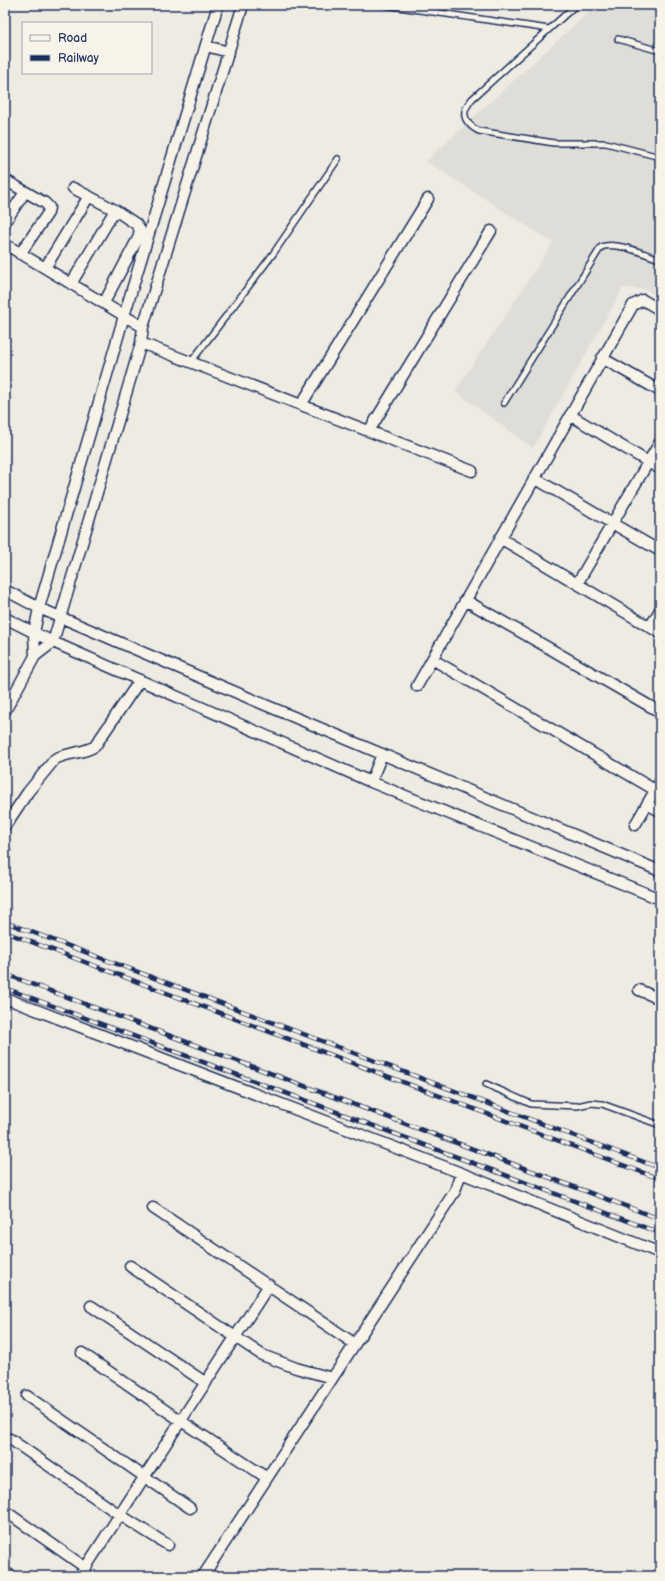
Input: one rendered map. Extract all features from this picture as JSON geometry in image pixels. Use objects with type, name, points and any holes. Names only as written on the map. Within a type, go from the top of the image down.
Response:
[{"type":"street","points":[[35,656],[34,633],[39,608],[124,316],[218,5]]},
{"type":"street","points":[[5,711],[35,656],[53,642],[141,343],[143,327],[243,5]]},
{"type":"street","points":[[206,46],[228,52]]},
{"type":"street","points":[[5,180],[49,207],[48,213],[20,254]]},
{"type":"street","points":[[73,188],[114,210],[136,224],[140,230],[138,238],[104,303]]},
{"type":"street","points":[[5,222],[25,192]]},
{"type":"street","points":[[45,268],[88,196]]},
{"type":"street","points":[[301,405],[428,199]]},
{"type":"street","points":[[71,284],[114,210]]},
{"type":"street","points":[[369,431],[491,231]]},
{"type":"street","points":[[5,244],[143,327]]},
{"type":"street","points":[[417,686],[633,305],[643,300],[660,310]]},
{"type":"street","points":[[141,343],[472,471]]},
{"type":"street","points":[[602,358],[660,392]]},
{"type":"street","points":[[570,415],[660,470]]},
{"type":"street","points":[[577,584],[660,442]]},
{"type":"street","points":[[534,478],[660,551]]},
{"type":"street","points":[[500,538],[660,633]]},
{"type":"street","points":[[5,590],[39,608],[660,871]]},
{"type":"street","points":[[465,600],[660,712]]},
{"type":"street","points":[[650,627],[660,610]]},
{"type":"street","points":[[5,618],[53,642],[372,782],[660,899]]},
{"type":"street","points":[[432,659],[658,786],[635,825]]},
{"type":"street","points":[[5,826],[28,792],[55,759],[61,756],[84,751],[95,746],[140,680]]},
{"type":"street","points":[[372,782],[382,754]]},
{"type":"street","points":[[647,804],[660,811]]},
{"type":"street","points":[[639,990],[660,999]]},
{"type":"street","points":[[5,998],[460,1173],[660,1253]]},
{"type":"street","points":[[203,1576],[455,1191],[460,1173]]},
{"type":"street","points":[[153,1208],[355,1344]]},
{"type":"street","points":[[130,1266],[235,1338],[269,1358],[296,1368],[332,1378]]},
{"type":"street","points":[[5,1511],[83,1572],[269,1285]]},
{"type":"street","points":[[91,1306],[206,1383]]},
{"type":"street","points":[[82,1353],[267,1478]]},
{"type":"street","points":[[26,1396],[190,1508]]},
{"type":"street","points":[[10,1439],[168,1545]]},
{"type":"street","points":[[5,1572],[11,1576]]},
{"type":"lane","points":[[385,5],[549,29]]},
{"type":"lane","points":[[576,5],[472,99],[465,111],[465,116],[470,126],[479,131],[554,143],[606,143],[660,157]]},
{"type":"lane","points":[[618,39],[660,52]]},
{"type":"lane","points":[[191,362],[273,254],[338,159]]},
{"type":"lane","points":[[504,402],[601,247],[606,245],[616,246],[660,258]]},
{"type":"lane","points":[[486,1084],[531,1104],[578,1106],[591,1103],[602,1104],[660,1125]]},
{"type":"path","points":[[5,834],[11,853],[5,870]]},
{"type":"shaded area","points":[[596,5],[660,5],[660,297],[645,289],[623,288],[533,448],[455,391],[553,243],[426,161]]},
{"type":"railway","points":[[5,922],[660,1168]]},
{"type":"railway","points":[[5,932],[660,1179]]},
{"type":"railway","points":[[5,974],[660,1219]]},
{"type":"railway","points":[[5,988],[660,1233]]}]
